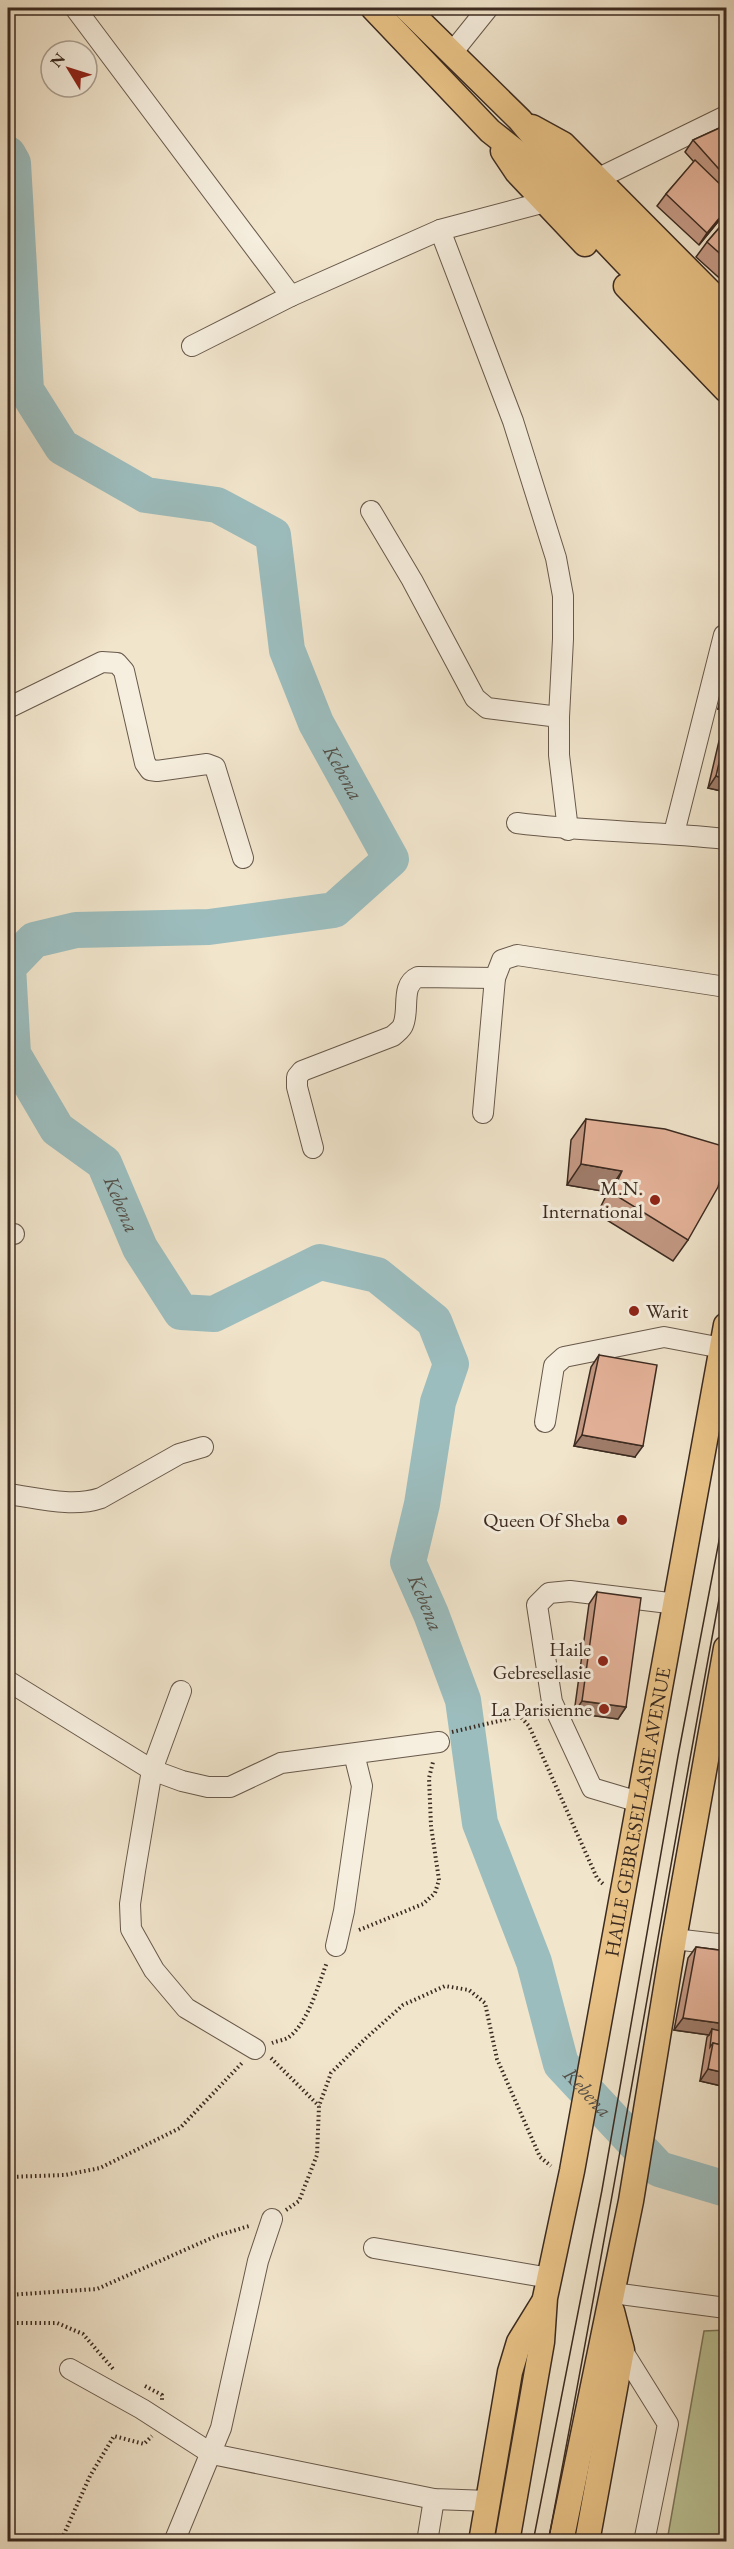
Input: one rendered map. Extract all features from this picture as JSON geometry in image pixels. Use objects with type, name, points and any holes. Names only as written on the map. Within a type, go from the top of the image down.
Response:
[{"type":"main road","points":[[374,8],[490,131],[517,172],[726,390]]},
{"type":"main road","points":[[406,8],[520,120],[563,144],[726,308]]},
{"type":"main road","points":[[520,120],[542,160],[625,262],[726,363]]},
{"type":"main road","points":[[490,131],[542,160],[726,339]]},
{"type":"main road","name":"HAILE GEBRESELLASIE AVENUE","points":[[507,2541],[542,2342],[548,2288],[571,2176],[620,1900],[677,1604],[724,1336]]},
{"type":"main road","points":[[561,2541],[612,2300],[654,2077],[674,1940],[726,1648]]},
{"type":"main road","name":"HAILE GEBRESELLASIE AVENUE","points":[[481,2541],[510,2372],[519,2342],[548,2288]]},
{"type":"main road","points":[[587,2541],[622,2350],[612,2300]]},
{"type":"street","points":[[75,8],[291,296]]},
{"type":"street","points":[[451,54],[488,8]]},
{"type":"street","points":[[599,178],[726,116]]},
{"type":"street","points":[[192,346],[291,296],[440,230],[545,202]]},
{"type":"street","points":[[440,230],[513,420],[556,558],[563,596],[559,755],[568,830]]},
{"type":"street","points":[[371,511],[412,580],[475,698],[486,708],[559,717]]},
{"type":"street","points":[[674,833],[724,635]]},
{"type":"street","points":[[8,708],[102,662],[117,663],[124,671],[146,763],[150,770],[207,764],[215,768],[243,858]]},
{"type":"street","points":[[517,823],[568,830],[674,833],[726,839]]},
{"type":"street","points":[[483,1113],[495,978],[502,960],[517,955],[726,987]]},
{"type":"street","points":[[313,1148],[297,1087],[297,1077],[302,1071],[393,1036],[403,1026],[408,985],[418,977],[495,978]]},
{"type":"street","points":[[544,1422],[554,1366],[564,1357],[664,1337],[724,1336]]},
{"type":"street","points":[[8,1494],[75,1503],[89,1502],[101,1498],[179,1454],[203,1447]]},
{"type":"street","points":[[639,1802],[592,1788],[552,1702],[537,1605],[549,1593],[570,1591],[677,1604]]},
{"type":"street","points":[[8,1682],[152,1770],[182,1781],[208,1787],[230,1787],[281,1763],[354,1755],[447,1736]]},
{"type":"street","points":[[181,1691],[152,1770],[130,1904],[131,1929],[154,1970],[186,2008],[263,2053]]},
{"type":"street","points":[[336,1946],[344,1911],[362,1786],[354,1755]]},
{"type":"street","points":[[674,1940],[726,1945]]},
{"type":"street","points":[[174,2541],[221,2428],[258,2261],[272,2219]]},
{"type":"street","points":[[374,2248],[548,2288]]},
{"type":"street","points":[[612,2300],[726,2308]]},
{"type":"street","points":[[622,2350],[668,2424],[644,2541]]},
{"type":"street","points":[[70,2369],[150,2414],[212,2454],[434,2499],[489,2501]]},
{"type":"street","points":[[427,2541],[434,2499]]},
{"type":"path","points":[[8,2177],[64,2175],[100,2168],[180,2128],[263,2053],[289,2037],[300,2026],[336,1946],[352,1933],[423,1904],[435,1893],[439,1880],[431,1826],[429,1778],[447,1736],[520,1716],[529,1726],[597,1878],[620,1900]]},
{"type":"path","points":[[8,2295],[97,2289],[216,2236],[272,2219],[298,2201],[317,2156],[319,2106],[331,2073],[403,2005],[445,1986],[469,1990],[485,2003],[497,2059],[540,2157],[571,2176]]},
{"type":"path","points":[[263,2053],[319,2106]]},
{"type":"green space","points":[[726,2330],[726,2541],[667,2541],[704,2331]]},
{"type":"building","points":[[726,125],[726,177],[693,140]]},
{"type":"building","points":[[695,160],[726,190],[726,210],[707,233],[666,194]]},
{"type":"building","points":[[726,220],[726,259],[707,242]]},
{"type":"building","points":[[726,733],[726,779],[716,776]]},
{"type":"building","name":"M.N. International","points":[[586,1119],[665,1129],[726,1147],[726,1158],[718,1187],[688,1240],[612,1193],[622,1171],[581,1164]]},
{"type":"building","points":[[599,1355],[657,1365],[643,1446],[582,1435]]},
{"type":"building","name":"Haile Gebresellasie","points":[[597,1592],[641,1598],[626,1707],[582,1701]]},
{"type":"building","points":[[696,1947],[726,1951],[726,2024],[683,2018]]},
{"type":"building","points":[[712,2029],[726,2032],[726,2046],[713,2043],[710,2047]]},
{"type":"building","points":[[713,2043],[726,2046],[726,2073],[708,2069]]},
{"type":"waterway","name":"Kebena","points":[[8,154],[13,163],[26,390],[62,447],[146,495],[217,505],[273,535],[287,650],[316,723],[391,859],[334,910],[209,927],[76,930],[34,940],[8,967],[13,1054],[57,1129],[104,1163],[140,1248],[181,1312],[214,1314],[320,1262],[377,1275],[434,1321],[451,1364],[438,1402],[422,1504],[408,1562],[431,1614],[463,1700],[480,1823],[534,1962],[561,2064],[659,2169],[726,2189]]},
{"type":"tram line","points":[[533,2542],[602,2190],[678,1756],[726,1504]]},
{"type":"tram line","points":[[548,2542],[726,1562]]},
{"type":"place","name":"M.N. International","points":[[655,1200]]},
{"type":"place","name":"Warit","points":[[634,1311]]},
{"type":"place","name":"Queen Of Sheba","points":[[622,1520]]},
{"type":"place","name":"Haile Gebresellasie","points":[[603,1661]]},
{"type":"place","name":"La Parisienne","points":[[604,1709]]}]
